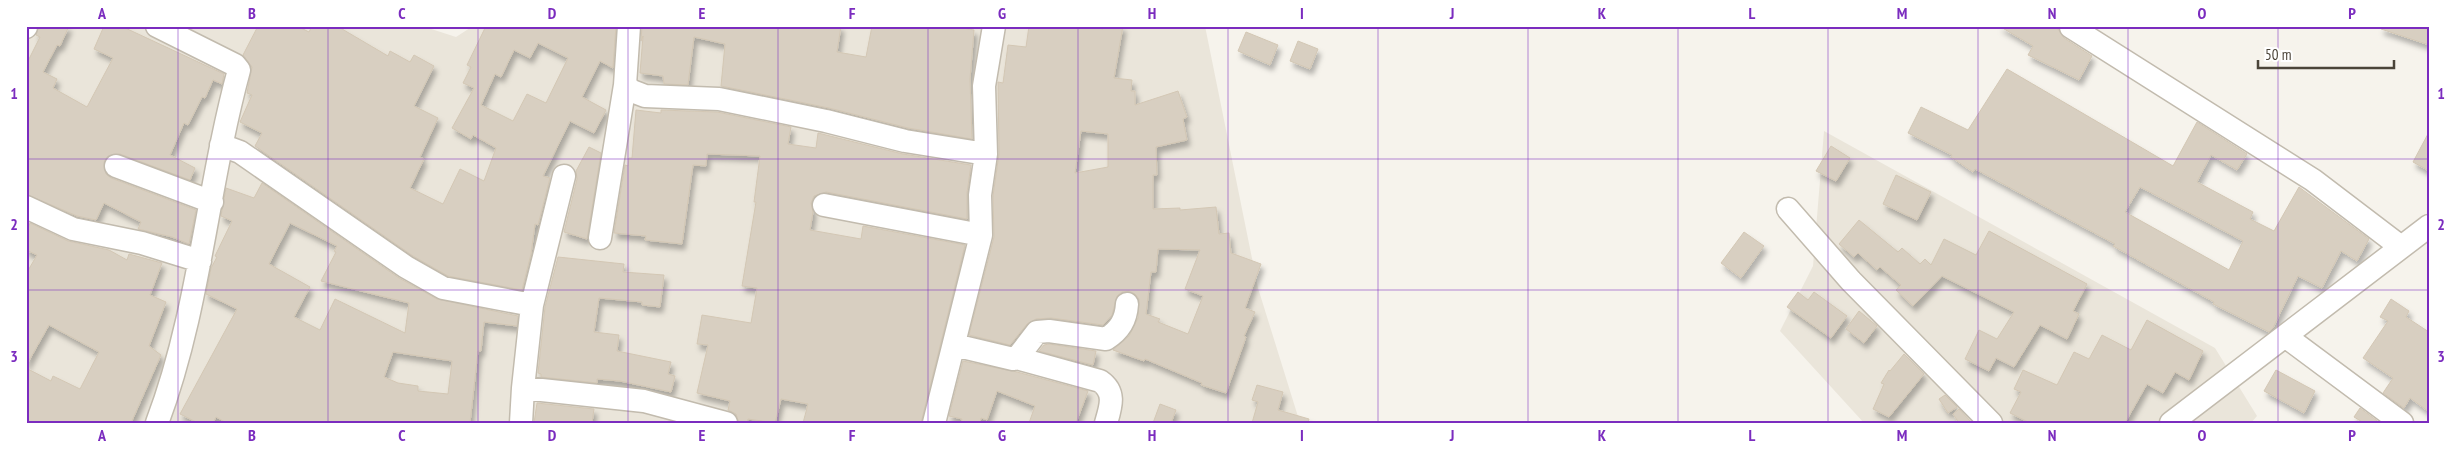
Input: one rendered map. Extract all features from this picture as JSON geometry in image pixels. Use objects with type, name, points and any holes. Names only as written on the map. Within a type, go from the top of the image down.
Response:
[{"type":"street","points":[[156,26],[238,67],[221,145],[200,261],[174,380],[157,423]]},
{"type":"street","points":[[600,238],[625,85],[629,26]]},
{"type":"street","points":[[934,423],[981,235],[980,195],[986,154],[984,86],[994,26]]},
{"type":"street","points":[[2071,27],[2313,180],[2401,247]]},
{"type":"street","points":[[625,85],[632,92],[645,96],[719,99],[817,119],[905,141],[986,154]]},
{"type":"street","points":[[221,145],[240,152],[406,267],[443,288],[532,305]]},
{"type":"street","points":[[116,166],[212,202]]},
{"type":"street","points":[[521,423],[522,388],[532,305],[564,176]]},
{"type":"street","points":[[824,205],[981,235]]},
{"type":"street","points":[[26,207],[74,229],[142,243],[200,261]]},
{"type":"street","points":[[1788,209],[1851,281],[1991,423]]},
{"type":"street","points":[[2171,423],[2429,226]]},
{"type":"street","points":[[1016,358],[1037,332],[1048,331],[1106,339],[1118,331],[1126,314],[1127,304]]},
{"type":"street","points":[[2285,336],[2402,423]]},
{"type":"street","points":[[954,345],[1013,359],[1016,358],[1100,382],[1108,387],[1112,396],[1106,423]]},
{"type":"street","points":[[522,388],[644,401],[726,423]]},
{"type":"shaded area","points":[[26,26],[422,26],[456,37],[473,26],[1205,26],[1258,288],[1300,423],[26,423]]},
{"type":"shaded area","points":[[1824,131],[2215,348],[2257,416],[2251,423],[1864,423],[1780,331],[1813,266]]},
{"type":"building","points":[[39,26],[69,26],[60,46],[57,45],[43,72],[57,79],[53,88],[87,107],[113,58],[94,49],[104,26],[121,26],[224,74],[222,84],[213,80],[205,98],[202,97],[188,125],[184,123],[170,155],[195,168],[190,180],[120,154],[108,156],[104,162],[106,174],[111,178],[196,210],[189,244],[172,237],[138,229],[141,222],[104,203],[96,220],[77,216],[26,194],[26,65],[40,37],[36,35]]},
{"type":"building","points":[[258,26],[297,26],[309,32],[312,26],[337,26],[388,56],[390,51],[410,62],[414,55],[434,66],[414,106],[438,118],[420,157],[424,159],[410,188],[443,204],[460,169],[484,181],[496,148],[473,135],[471,139],[452,128],[474,88],[463,83],[471,67],[467,65],[486,26],[616,26],[613,68],[600,61],[582,97],[606,110],[594,133],[570,121],[543,176],[550,178],[538,225],[535,224],[531,254],[522,290],[448,276],[413,256],[255,146],[262,133],[240,122],[252,95],[247,93],[252,67],[243,55]],"holes":[[[538,43],[568,58],[546,103],[527,94],[513,121],[481,105],[495,74],[501,77],[514,50],[530,58]]]},
{"type":"building","points":[[642,26],[841,26],[837,52],[866,57],[872,26],[952,26],[974,30],[970,79],[972,139],[908,128],[829,108],[721,86],[725,44],[694,37],[688,85],[664,84],[663,76],[640,73]]},
{"type":"building","points":[[1029,26],[1087,26],[1103,29],[1104,26],[1123,26],[1114,78],[1132,80],[1131,91],[1135,91],[1135,105],[1178,91],[1187,117],[1183,119],[1187,140],[1156,147],[1157,175],[1153,175],[1153,209],[1180,208],[1180,210],[1216,207],[1219,234],[1229,233],[1231,253],[1261,264],[1245,308],[1255,312],[1244,336],[1246,337],[1226,393],[1201,385],[1202,383],[1145,359],[1144,361],[1113,350],[1129,336],[1138,318],[1139,299],[1129,291],[1122,292],[1117,296],[1112,315],[1103,325],[1051,318],[1036,319],[1027,324],[1010,345],[969,335],[994,237],[993,196],[999,154],[998,82],[1003,83],[1008,45],[1026,47]],"holes":[[[1081,131],[1108,134],[1108,167],[1075,173]],[[1158,249],[1200,250],[1185,289],[1203,296],[1188,334],[1158,322],[1160,319],[1146,314],[1151,272],[1156,272]]]},
{"type":"building","points":[[1999,26],[2053,26],[2058,29],[2064,38],[2092,56],[2079,80],[2028,55],[2033,46]]},
{"type":"building","points":[[2381,26],[2429,26],[2429,45],[2381,29]]},
{"type":"building","points":[[1246,32],[1278,45],[1270,65],[1238,51]]},
{"type":"building","points":[[1298,41],[1318,49],[1310,69],[1290,61]]},
{"type":"building","points":[[2007,69],[2173,166],[2197,122],[2247,154],[2237,170],[2211,155],[2197,182],[2253,212],[2250,219],[2274,231],[2299,187],[2369,239],[2357,261],[2341,251],[2322,288],[2298,276],[2273,328],[2269,332],[2213,304],[2214,302],[2113,246],[2115,244],[1975,169],[1973,172],[1951,157],[1952,155],[1908,133],[1921,107],[1968,130]],"holes":[[[2140,187],[2243,241],[2229,270],[2125,212]]]},
{"type":"building","points":[[636,110],[661,113],[661,110],[717,112],[791,127],[788,144],[816,148],[818,133],[903,154],[971,165],[967,193],[967,219],[826,192],[814,196],[811,203],[813,212],[810,230],[861,239],[863,226],[965,245],[921,423],[803,423],[808,404],[781,399],[775,423],[748,419],[747,423],[739,423],[736,414],[728,410],[730,401],[697,393],[708,345],[697,344],[702,315],[751,323],[757,288],[742,286],[756,202],[754,202],[760,156],[707,154],[706,166],[693,165],[682,244],[645,240],[646,236],[614,233],[625,165],[628,166],[629,158],[632,158]]},
{"type":"building","points":[[2429,132],[2429,171],[2413,162]]},
{"type":"building","points":[[1831,146],[1850,158],[1836,181],[1816,171]]},
{"type":"building","points":[[589,147],[601,153],[587,239],[564,232],[577,179],[576,171]]},
{"type":"building","points":[[1896,175],[1931,192],[1917,220],[1883,204]]},
{"type":"building","points":[[262,183],[399,278],[437,299],[518,316],[517,326],[484,322],[481,351],[478,351],[470,423],[227,423],[216,417],[213,423],[198,423],[180,414],[237,309],[206,294],[211,268],[217,257],[215,256],[232,221],[221,216],[226,188],[254,198]],"holes":[[[290,223],[337,246],[334,251],[336,252],[321,281],[409,303],[405,333],[335,299],[320,330],[294,317],[310,287],[269,264]],[[393,352],[452,361],[448,394],[418,391],[418,386],[398,383],[384,377]]]},
{"type":"building","points":[[1859,220],[1898,252],[1902,248],[1920,264],[1925,259],[1931,265],[1944,239],[1976,255],[1989,231],[2087,284],[2073,311],[2079,314],[2067,339],[2040,325],[2014,367],[1996,358],[1989,371],[1965,359],[1979,330],[1997,339],[2014,312],[1942,276],[1913,306],[1896,290],[1901,285],[1880,267],[1877,270],[1858,253],[1854,257],[1839,244]]},
{"type":"building","points":[[30,223],[68,241],[109,250],[127,260],[129,254],[162,263],[150,295],[166,302],[149,346],[161,355],[131,423],[26,423],[26,368],[51,381],[53,376],[80,389],[99,352],[49,325],[26,366],[26,274],[37,255],[26,250],[26,231]]},
{"type":"building","points":[[1744,232],[1764,246],[1741,278],[1721,263]]},
{"type":"building","points":[[558,257],[624,264],[623,272],[664,275],[660,307],[642,305],[642,302],[599,298],[594,332],[619,335],[617,351],[671,362],[668,374],[675,376],[671,392],[620,381],[597,379],[597,383],[541,377],[541,374],[538,373],[545,307]]},
{"type":"building","points":[[1798,292],[1808,300],[1814,292],[1847,316],[1831,338],[1787,307]]},
{"type":"building","points":[[2391,299],[2409,311],[2406,317],[2429,332],[2429,412],[2410,398],[2404,408],[2383,393],[2393,378],[2363,358],[2388,321],[2380,317]]},
{"type":"building","points":[[1859,311],[1877,326],[1864,343],[1846,329]]},
{"type":"building","points":[[2147,320],[2203,351],[2189,380],[2175,372],[2163,393],[2147,384],[2125,423],[2030,423],[2010,413],[2021,392],[2014,389],[2023,370],[2057,385],[2074,352],[2089,359],[2102,335],[2131,350]]},
{"type":"building","points":[[1049,344],[1096,351],[1093,365],[1039,351],[1044,345]]},
{"type":"building","points":[[1904,354],[1924,374],[1889,417],[1873,409],[1884,384],[1881,383],[1889,370]]},
{"type":"building","points":[[963,361],[1017,372],[1088,391],[1076,423],[1029,423],[1035,406],[997,391],[987,420],[981,418],[980,423],[961,423],[962,419],[949,416]]},
{"type":"building","points":[[2276,370],[2315,391],[2304,413],[2264,391]]},
{"type":"building","points":[[1257,385],[1283,392],[1278,410],[1309,419],[1308,423],[1252,423],[1258,402],[1252,400]]},
{"type":"building","points":[[1945,395],[1957,407],[1948,413],[1939,399]]},
{"type":"building","points":[[537,403],[594,409],[592,423],[534,423]]},
{"type":"building","points":[[1160,404],[1176,410],[1171,423],[1153,423]]},
{"type":"building","points":[[2360,408],[2380,423],[2364,423],[2354,417]]},
{"type":"building","points":[[1959,409],[1972,423],[1959,423],[1953,414]]}]
